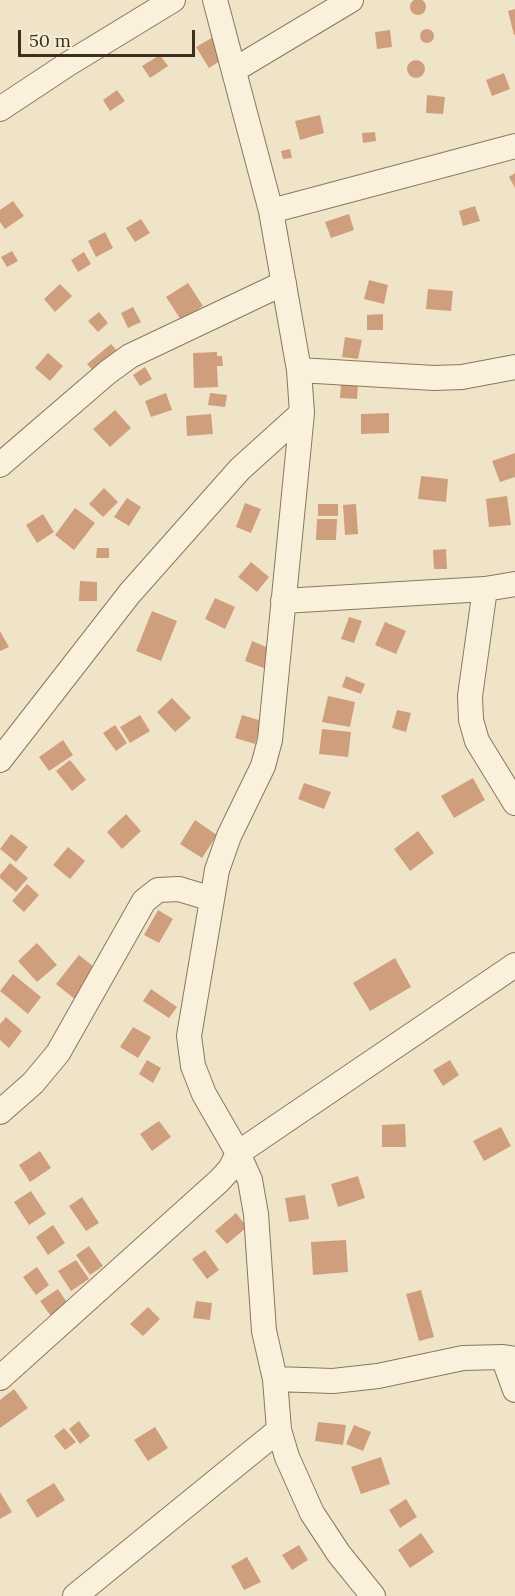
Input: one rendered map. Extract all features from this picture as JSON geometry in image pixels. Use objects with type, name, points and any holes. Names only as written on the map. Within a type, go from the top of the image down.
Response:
[{"type":"street","points":[[0,109],[172,0]]},
{"type":"street","points":[[215,0],[272,211],[299,370],[302,413],[270,740],[263,766],[229,836],[217,870],[189,1036],[193,1066],[204,1094],[238,1153],[250,1180],[256,1214],[264,1331],[275,1378],[279,1430],[287,1457],[312,1513],[339,1554],[373,1596]]},
{"type":"street","points":[[234,70],[351,0]]},
{"type":"street","points":[[272,211],[515,146]]},
{"type":"street","points":[[0,465],[108,372],[130,356],[284,283]]},
{"type":"street","points":[[299,370],[434,378],[462,377],[515,367]]},
{"type":"street","points":[[0,760],[130,593],[240,470],[302,413]]},
{"type":"street","points":[[284,601],[485,589],[515,584]]},
{"type":"street","points":[[485,589],[470,696],[471,720],[477,741],[515,803]]},
{"type":"street","points":[[0,1112],[33,1083],[58,1053],[144,901],[158,890],[179,889],[212,899]]},
{"type":"street","points":[[0,1378],[219,1181],[230,1169],[238,1153],[515,966]]},
{"type":"street","points":[[275,1378],[333,1381],[378,1376],[463,1358],[509,1358],[515,1390]]},
{"type":"street","points":[[75,1596],[279,1430]]},
{"type":"building","points":[[418,-1],[426,7],[418,15],[410,7]]},
{"type":"building","points":[[515,9],[515,35],[514,35],[508,11]]},
{"type":"building","points":[[427,29],[432,31],[434,36],[432,41],[427,43],[422,41],[420,36],[422,31]]},
{"type":"building","points":[[390,30],[392,47],[377,49],[375,32]]},
{"type":"building","points":[[215,36],[228,56],[209,68],[196,47]]},
{"type":"building","points":[[160,55],[168,66],[150,78],[142,66]]},
{"type":"building","points":[[416,60],[422,63],[425,69],[422,75],[416,78],[410,75],[407,69],[410,63]]},
{"type":"building","points":[[504,73],[510,89],[492,96],[486,80]]},
{"type":"building","points":[[117,90],[125,101],[110,111],[103,100]]},
{"type":"building","points":[[427,95],[445,97],[443,114],[426,113]]},
{"type":"building","points":[[320,115],[324,133],[300,140],[295,121]]},
{"type":"building","points":[[375,132],[376,141],[363,143],[362,133]]},
{"type":"building","points":[[290,149],[292,158],[283,159],[281,151]]},
{"type":"building","points":[[515,173],[515,188],[509,177]]},
{"type":"building","points":[[13,201],[24,216],[5,229],[0,222],[0,210]]},
{"type":"building","points":[[475,206],[480,221],[463,226],[459,211]]},
{"type":"building","points":[[349,214],[354,230],[331,238],[325,222]]},
{"type":"building","points":[[141,219],[150,233],[135,242],[126,228]]},
{"type":"building","points":[[105,232],[113,248],[96,257],[88,241]]},
{"type":"building","points":[[12,251],[18,261],[7,267],[1,257]]},
{"type":"building","points":[[84,252],[91,264],[78,272],[71,260]]},
{"type":"building","points":[[369,280],[388,285],[384,304],[364,299]]},
{"type":"building","points":[[188,283],[203,306],[181,320],[166,297]]},
{"type":"building","points":[[60,284],[72,296],[55,312],[44,299]]},
{"type":"building","points":[[428,289],[453,291],[451,311],[426,309]]},
{"type":"building","points":[[133,307],[141,322],[128,328],[121,313]]},
{"type":"building","points":[[99,312],[108,323],[98,332],[88,321]]},
{"type":"building","points":[[383,314],[383,330],[367,330],[367,315]]},
{"type":"building","points":[[345,337],[362,340],[358,359],[342,357]]},
{"type":"building","points":[[111,344],[120,354],[97,375],[87,364]]},
{"type":"building","points":[[217,352],[217,356],[222,356],[223,366],[217,366],[218,387],[194,388],[193,353]]},
{"type":"building","points":[[48,353],[63,366],[50,381],[35,368]]},
{"type":"building","points":[[145,367],[152,379],[140,386],[133,375]]},
{"type":"building","points":[[341,383],[358,384],[357,399],[340,398]]},
{"type":"building","points":[[166,393],[172,410],[151,417],[145,401]]},
{"type":"building","points":[[210,393],[227,395],[225,407],[208,405]]},
{"type":"building","points":[[115,410],[131,428],[110,447],[93,429]]},
{"type":"building","points":[[389,413],[389,433],[361,434],[361,414]]},
{"type":"building","points":[[211,414],[213,434],[187,436],[186,416]]},
{"type":"building","points":[[515,453],[515,477],[500,482],[492,461]]},
{"type":"building","points":[[421,476],[448,479],[446,502],[418,499]]},
{"type":"building","points":[[104,488],[118,502],[103,517],[89,504]]},
{"type":"building","points":[[507,496],[511,525],[489,527],[486,499]]},
{"type":"building","points":[[127,498],[141,507],[129,526],[114,517]]},
{"type":"building","points":[[245,503],[261,509],[251,533],[236,527]]},
{"type":"building","points":[[318,504],[338,504],[338,516],[318,516]]},
{"type":"building","points":[[356,504],[358,534],[345,535],[343,505]]},
{"type":"building","points":[[75,508],[95,523],[74,550],[55,535]]},
{"type":"building","points":[[43,514],[54,532],[37,543],[26,525]]},
{"type":"building","points":[[317,519],[337,519],[336,540],[316,540]]},
{"type":"building","points":[[97,548],[109,548],[109,558],[96,558]]},
{"type":"building","points":[[446,549],[447,569],[434,569],[433,550]]},
{"type":"building","points":[[251,562],[269,577],[257,592],[238,577]]},
{"type":"building","points":[[80,581],[97,582],[97,601],[79,601]]},
{"type":"building","points":[[215,598],[235,607],[225,629],[205,619]]},
{"type":"building","points":[[152,611],[177,621],[161,661],[136,651]]},
{"type":"building","points":[[349,617],[362,621],[354,643],[341,639]]},
{"type":"building","points":[[385,622],[406,631],[396,654],[375,645]]},
{"type":"building","points":[[0,631],[9,647],[0,651]]},
{"type":"building","points":[[252,641],[276,651],[269,670],[245,661]]},
{"type":"building","points":[[346,676],[365,684],[361,694],[342,687]]},
{"type":"building","points":[[328,696],[355,702],[350,727],[322,722]]},
{"type":"building","points":[[172,698],[191,718],[175,732],[157,712]]},
{"type":"building","points":[[397,710],[411,713],[406,732],[392,728]]},
{"type":"building","points":[[140,715],[150,731],[130,743],[120,727]]},
{"type":"building","points":[[242,715],[262,721],[255,744],[235,738]]},
{"type":"building","points":[[115,725],[127,743],[116,751],[103,733]]},
{"type":"building","points":[[322,729],[351,732],[348,757],[319,754]]},
{"type":"building","points":[[63,740],[73,755],[49,771],[39,757]]},
{"type":"building","points":[[70,760],[86,780],[72,791],[56,771]]},
{"type":"building","points":[[473,778],[485,800],[454,818],[441,796]]},
{"type":"building","points":[[304,783],[331,792],[324,809],[298,799]]},
{"type":"building","points":[[126,814],[141,831],[122,849],[107,832]]},
{"type":"building","points":[[195,820],[217,835],[202,858],[180,844]]},
{"type":"building","points":[[418,831],[434,853],[410,871],[394,849]]},
{"type":"building","points":[[11,834],[28,847],[16,862],[0,849]]},
{"type":"building","points":[[68,847],[85,861],[70,879],[53,865]]},
{"type":"building","points":[[10,863],[28,878],[16,892],[0,878]]},
{"type":"building","points":[[27,884],[39,895],[24,912],[12,901]]},
{"type":"building","points":[[158,910],[173,919],[159,943],[144,935]]},
{"type":"building","points":[[37,943],[57,965],[37,982],[18,961]]},
{"type":"building","points":[[79,955],[99,971],[76,1000],[56,984]]},
{"type":"building","points":[[395,958],[411,987],[370,1011],[353,983]]},
{"type":"building","points":[[13,974],[41,997],[28,1014],[0,991]]},
{"type":"building","points":[[151,989],[177,1007],[169,1018],[143,1001]]},
{"type":"building","points":[[6,1017],[22,1031],[9,1048],[0,1040],[0,1024]]},
{"type":"building","points":[[133,1027],[151,1037],[138,1058],[120,1047]]},
{"type":"building","points":[[147,1060],[161,1068],[153,1083],[139,1074]]},
{"type":"building","points":[[450,1060],[459,1075],[443,1086],[433,1070]]},
{"type":"building","points":[[159,1121],[171,1137],[152,1151],[140,1134]]},
{"type":"building","points":[[405,1124],[406,1147],[382,1147],[382,1125]]},
{"type":"building","points":[[501,1127],[511,1146],[484,1161],[473,1141]]},
{"type":"building","points":[[40,1151],[51,1168],[30,1182],[19,1165]]},
{"type":"building","points":[[358,1176],[365,1198],[338,1207],[331,1184]]},
{"type":"building","points":[[31,1191],[46,1214],[29,1225],[14,1202]]},
{"type":"building","points":[[305,1195],[309,1219],[289,1222],[285,1198]]},
{"type":"building","points":[[82,1197],[99,1223],[86,1231],[69,1206]]},
{"type":"building","points":[[236,1213],[247,1227],[227,1244],[215,1231]]},
{"type":"building","points":[[53,1225],[65,1243],[48,1255],[36,1237]]},
{"type":"building","points":[[346,1240],[348,1272],[313,1275],[311,1242]]},
{"type":"building","points":[[89,1246],[103,1266],[90,1275],[76,1255]]},
{"type":"building","points":[[205,1250],[219,1270],[207,1279],[192,1259]]},
{"type":"building","points":[[76,1260],[89,1279],[71,1291],[58,1271]]},
{"type":"building","points":[[37,1267],[49,1285],[36,1295],[23,1277]]},
{"type":"building","points":[[58,1289],[70,1307],[53,1319],[40,1301]]},
{"type":"building","points":[[421,1290],[434,1337],[419,1341],[406,1294]]},
{"type":"building","points":[[196,1301],[212,1303],[210,1320],[193,1318]]},
{"type":"building","points":[[148,1307],[160,1319],[143,1336],[130,1324]]},
{"type":"building","points":[[14,1389],[28,1408],[0,1428],[0,1400]]},
{"type":"building","points":[[79,1421],[90,1436],[80,1444],[69,1429]]},
{"type":"building","points":[[318,1422],[346,1425],[343,1445],[315,1441]]},
{"type":"building","points":[[354,1425],[371,1432],[363,1451],[346,1444]]},
{"type":"building","points":[[155,1427],[168,1448],[148,1461],[134,1440]]},
{"type":"building","points":[[64,1428],[76,1442],[65,1450],[54,1436]]},
{"type":"building","points":[[381,1457],[390,1484],[361,1494],[351,1467]]},
{"type":"building","points":[[54,1483],[65,1500],[37,1518],[26,1500]]},
{"type":"building","points":[[0,1492],[12,1512],[0,1519]]},
{"type":"building","points":[[406,1499],[417,1517],[400,1528],[389,1510]]},
{"type":"building","points":[[421,1533],[434,1552],[410,1568],[398,1550]]},
{"type":"building","points":[[299,1545],[308,1560],[292,1570],[282,1555]]},
{"type":"building","points":[[247,1557],[261,1582],[244,1590],[231,1566]]}]
